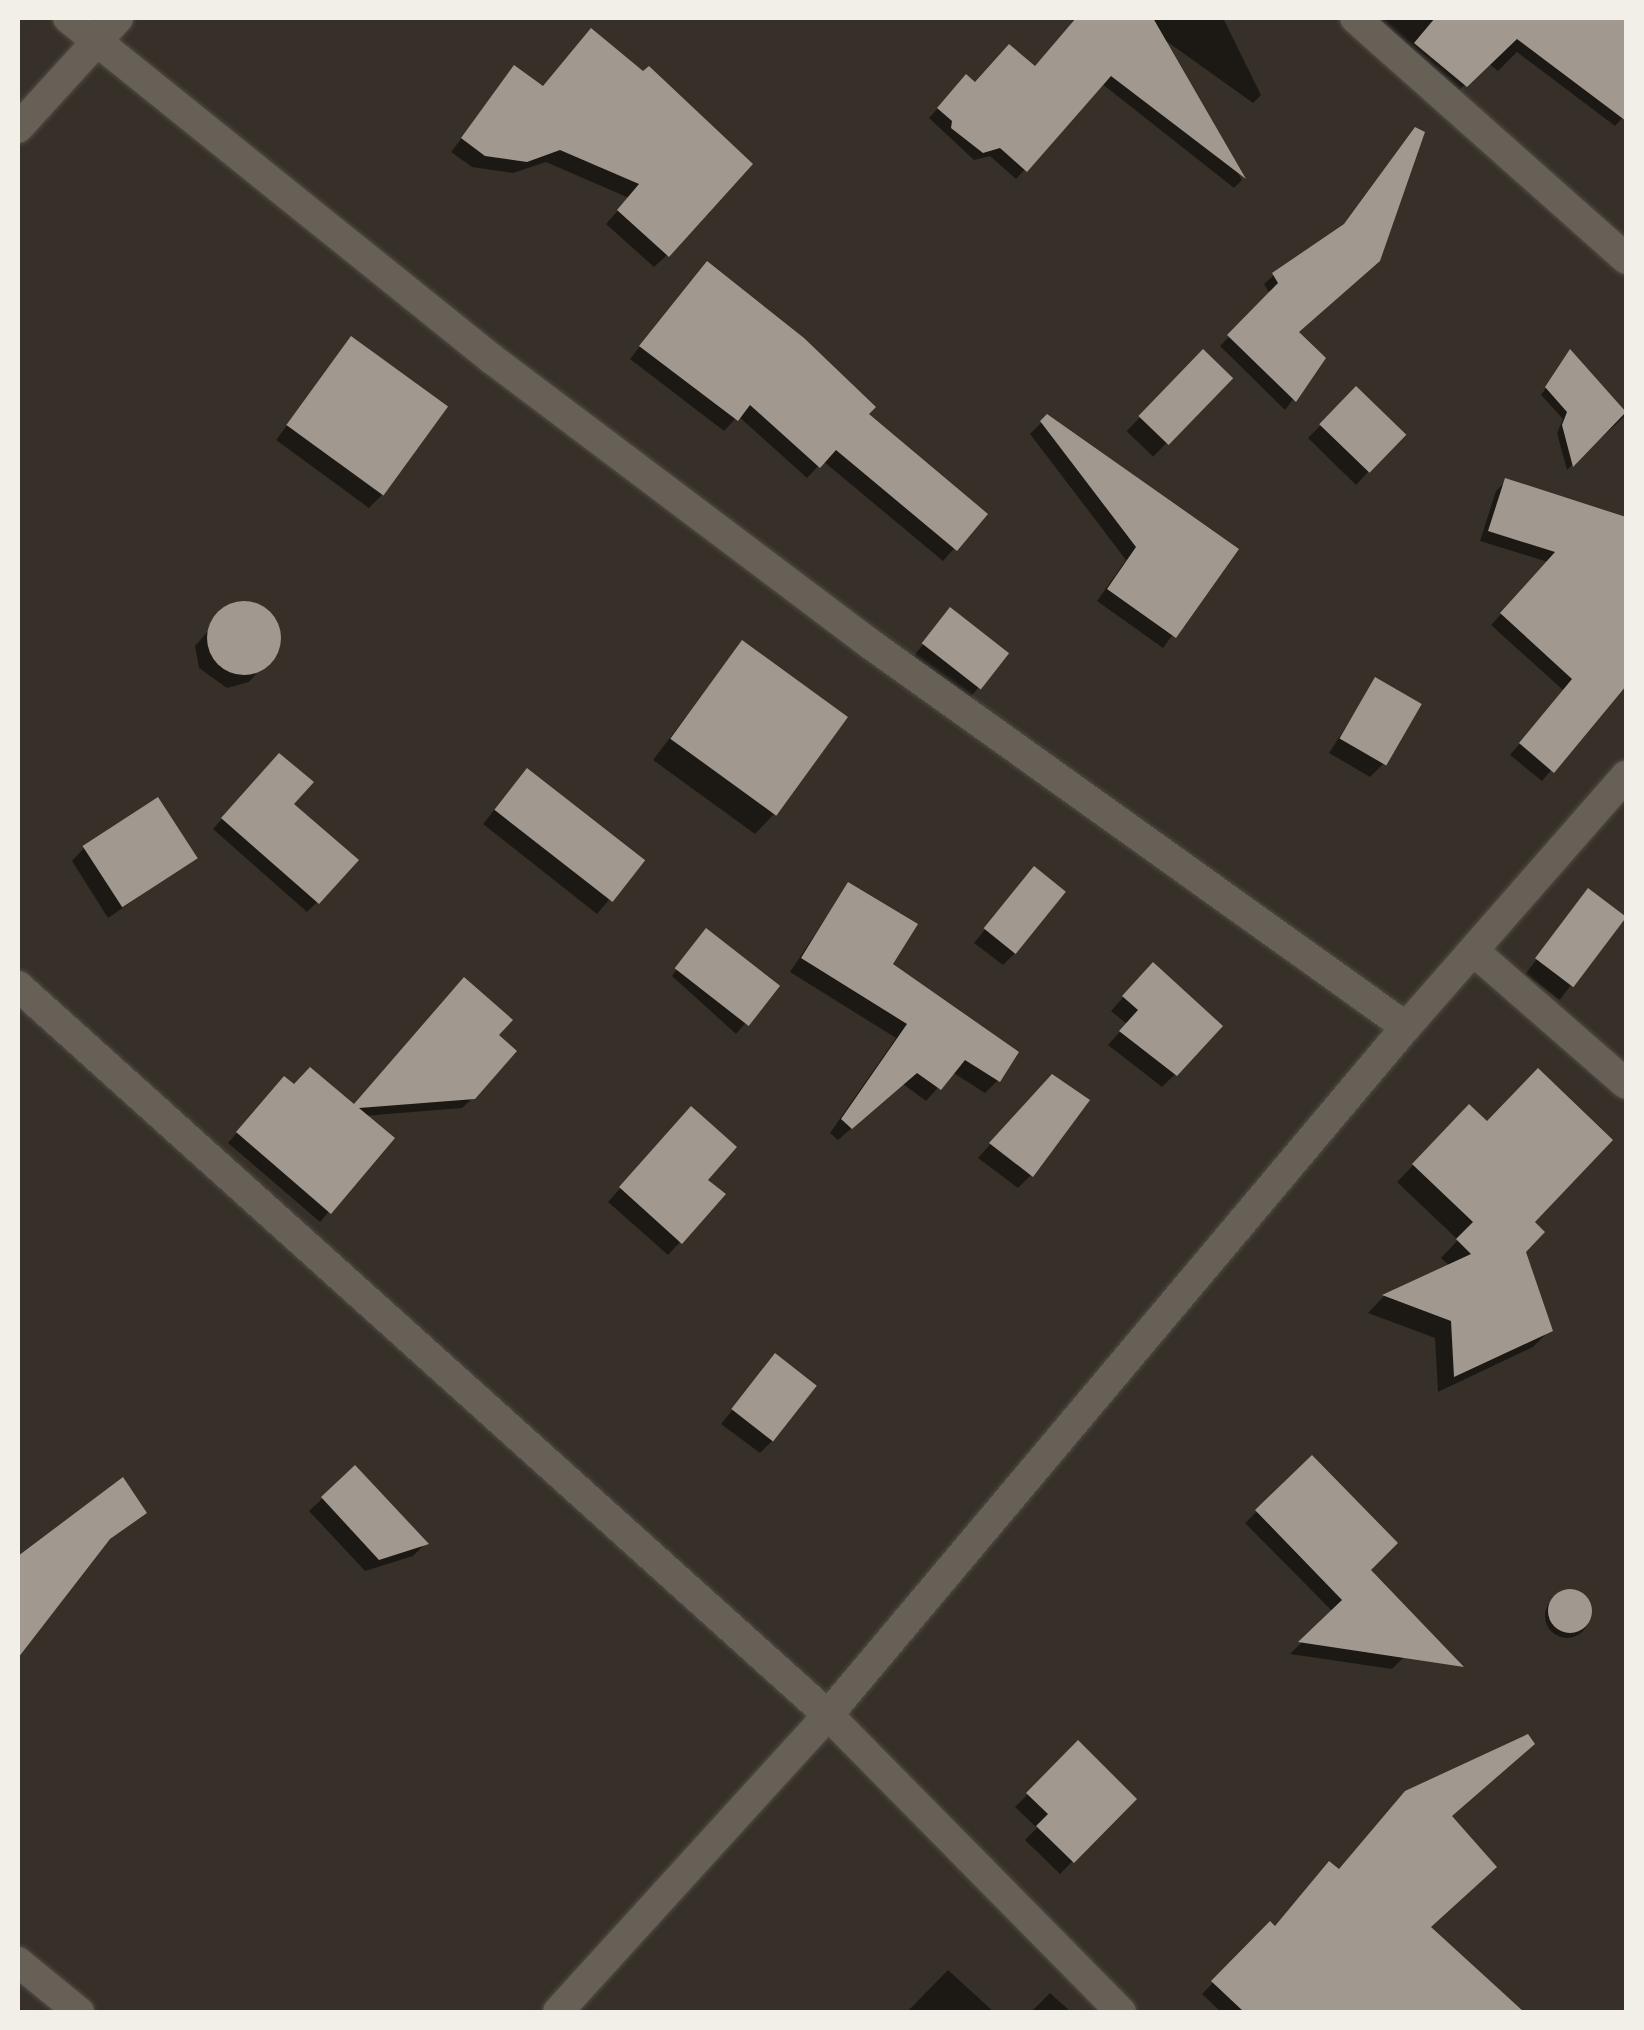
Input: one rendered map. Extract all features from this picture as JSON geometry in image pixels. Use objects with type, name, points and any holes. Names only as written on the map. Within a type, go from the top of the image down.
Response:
[{"type":"street","points":[[68,18],[492,359],[869,643],[1406,1027]]},
{"type":"street","points":[[18,128],[118,18]]},
{"type":"street","points":[[1355,18],[1626,259]]},
{"type":"street","points":[[558,2012],[828,1715],[1406,1027],[1476,953],[1626,776]]},
{"type":"street","points":[[1476,953],[1626,1084]]},
{"type":"street","points":[[18,986],[828,1715],[1122,2012]]},
{"type":"street","points":[[18,1962],[79,2012]]},
{"type":"building","points":[[1076,18],[1153,18],[1246,179],[1111,76],[1027,172],[1000,148],[983,153],[951,128],[952,121],[937,108],[966,74],[975,82],[1009,44],[1035,66]]},
{"type":"building","points":[[1435,18],[1626,18],[1626,121],[1517,39],[1467,87],[1414,43]]},
{"type":"building","points":[[591,28],[643,71],[649,66],[753,164],[669,257],[617,210],[639,184],[560,150],[527,162],[485,156],[461,138],[514,65],[543,86]]},
{"type":"building","points":[[1415,127],[1425,132],[1380,261],[1299,332],[1326,358],[1296,402],[1227,335],[1278,283],[1272,273],[1344,224]]},
{"type":"building","points":[[707,261],[804,338],[876,407],[869,414],[988,514],[957,551],[836,450],[820,468],[750,405],[738,421],[639,346]]},
{"type":"building","points":[[351,336],[448,407],[383,496],[286,425]]},
{"type":"building","points":[[1203,349],[1233,378],[1169,445],[1138,416]]},
{"type":"building","points":[[1570,349],[1626,412],[1573,467],[1562,425],[1567,412],[1545,387]]},
{"type":"building","points":[[1356,386],[1406,435],[1370,473],[1319,424]]},
{"type":"building","points":[[1047,414],[1239,549],[1176,638],[1107,589],[1136,547],[1040,421]]},
{"type":"building","points":[[1505,478],[1626,517],[1626,686],[1554,773],[1519,743],[1572,679],[1500,613],[1555,552],[1488,531]]},
{"type":"building","points":[[244,601],[270,612],[281,638],[270,664],[244,675],[218,664],[207,638],[218,612]]},
{"type":"building","points":[[950,607],[1009,653],[981,689],[922,643]]},
{"type":"building","points":[[742,640],[848,717],[776,816],[670,739]]},
{"type":"building","points":[[1375,677],[1422,704],[1386,765],[1340,738]]},
{"type":"building","points":[[279,753],[314,782],[294,804],[359,860],[319,904],[221,818]]},
{"type":"building","points":[[527,768],[645,860],[613,902],[494,810]]},
{"type":"building","points":[[158,797],[198,858],[122,907],[83,846]]},
{"type":"building","points":[[1034,866],[1066,892],[1016,954],[984,928]]},
{"type":"building","points":[[848,882],[918,924],[893,964],[1019,1052],[1000,1082],[965,1060],[941,1090],[917,1073],[852,1129],[841,1119],[907,1024],[801,958]]},
{"type":"building","points":[[1588,888],[1626,917],[1573,987],[1535,958]]},
{"type":"building","points":[[706,928],[780,986],[749,1026],[675,968]]},
{"type":"building","points":[[1153,962],[1223,1026],[1177,1076],[1119,1031],[1138,1010],[1122,996]]},
{"type":"building","points":[[464,977],[513,1020],[499,1035],[517,1051],[475,1099],[359,1108],[395,1138],[331,1214],[236,1132],[284,1076],[294,1084],[310,1067],[354,1104]]},
{"type":"building","points":[[1538,1068],[1613,1140],[1535,1222],[1545,1232],[1526,1252],[1553,1331],[1454,1377],[1451,1321],[1382,1295],[1471,1254],[1456,1239],[1473,1222],[1412,1164],[1469,1104],[1487,1121]]},
{"type":"building","points":[[1052,1074],[1090,1100],[1033,1177],[989,1143]]},
{"type":"building","points":[[691,1106],[737,1147],[708,1180],[726,1194],[682,1244],[619,1187]]},
{"type":"building","points":[[775,1353],[817,1386],[773,1442],[731,1409]]},
{"type":"building","points":[[1312,1455],[1398,1543],[1371,1570],[1464,1667],[1298,1642],[1342,1600],[1255,1510]]},
{"type":"building","points":[[355,1465],[429,1544],[379,1560],[321,1497]]},
{"type":"building","points":[[123,1477],[147,1513],[110,1539],[18,1658],[18,1556]]},
{"type":"building","points":[[1570,1589],[1586,1595],[1592,1611],[1586,1627],[1570,1633],[1554,1627],[1548,1611],[1554,1595]]},
{"type":"building","points":[[1528,1734],[1535,1744],[1452,1816],[1497,1867],[1431,1927],[1524,2012],[1244,2012],[1211,1981],[1270,1921],[1275,1926],[1329,1861],[1339,1869],[1405,1791]]},
{"type":"building","points":[[1078,1740],[1137,1799],[1074,1863],[1036,1826],[1048,1814],[1026,1793]]}]
